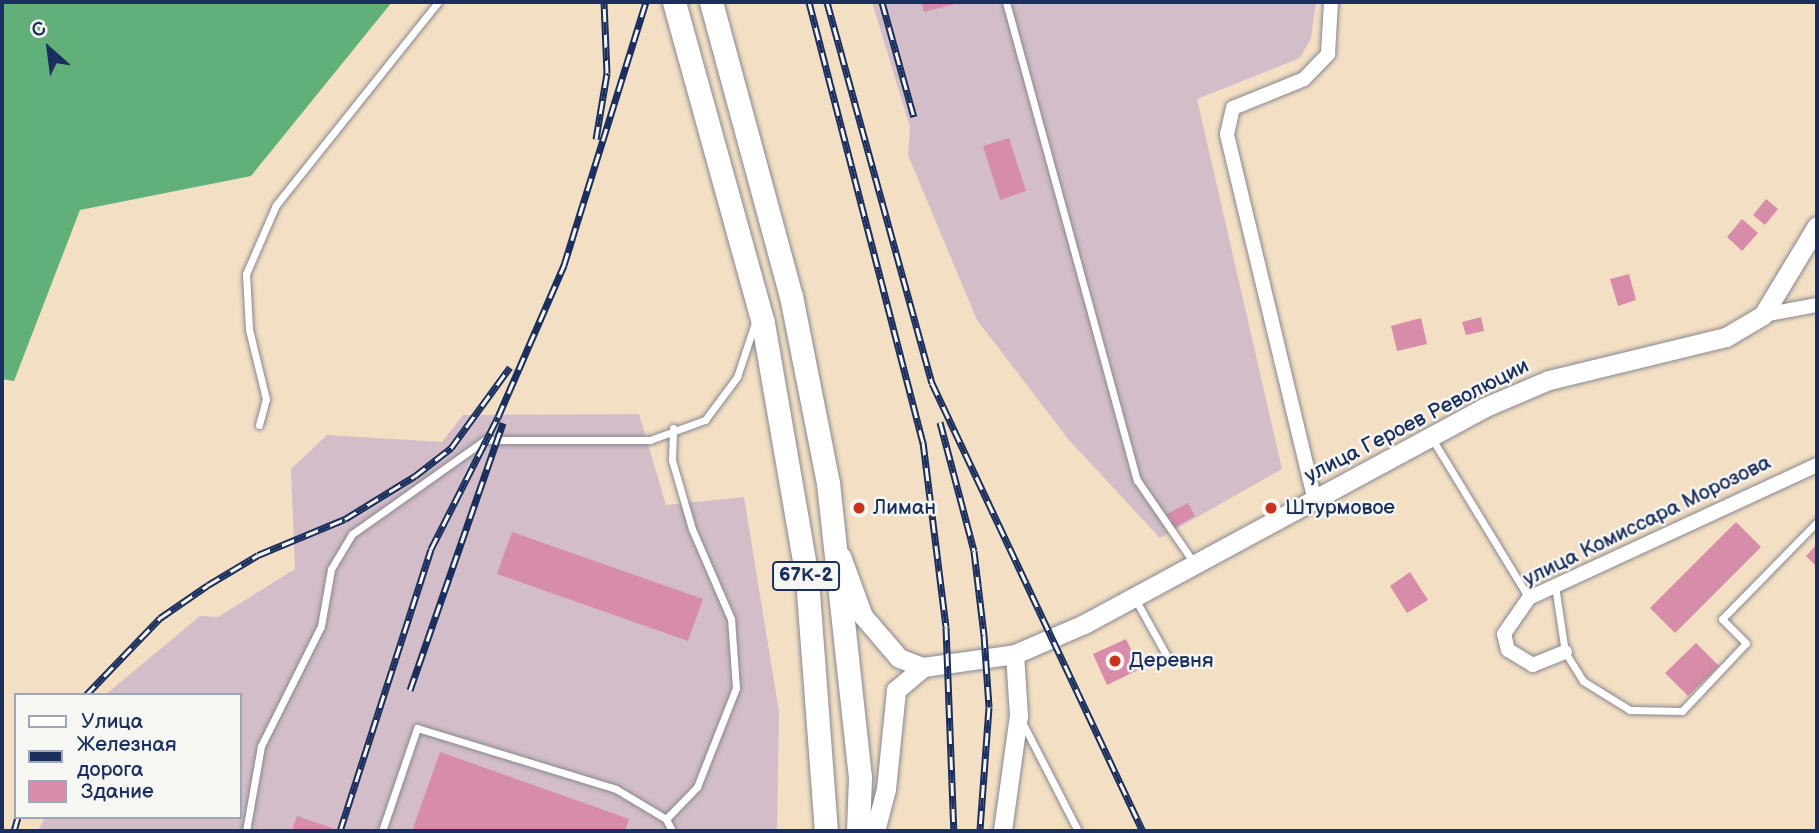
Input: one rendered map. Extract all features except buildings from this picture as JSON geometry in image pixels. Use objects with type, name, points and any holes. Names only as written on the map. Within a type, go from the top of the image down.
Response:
[{"type":"highway","name":"67К-2","points":[[674,2],[759,307],[807,579],[826,831]]},
{"type":"highway","name":"67К-2","points":[[710,2],[791,296],[836,541],[860,777],[858,831]]},
{"type":"main road","points":[[1763,315],[1817,226]]},
{"type":"main road","name":"улица Героев Революции","points":[[923,667],[1015,654],[1134,596],[1430,436],[1549,380],[1685,351],[1763,315]]},
{"type":"main road","points":[[836,541],[863,616],[880,642],[923,667],[896,690],[886,789],[874,831]]},
{"type":"street","points":[[1314,497],[1227,134],[1233,108],[1304,79],[1328,54],[1331,2]]},
{"type":"street","points":[[1763,315],[1817,306]]},
{"type":"street","name":"улица Комиссара Морозова","points":[[1565,652],[1532,665],[1508,650],[1504,634],[1529,598],[1817,465]]},
{"type":"street","points":[[1003,831],[1019,716],[1015,654]]},
{"type":"lane","points":[[259,425],[266,399],[249,329],[246,274],[275,205],[438,2]]},
{"type":"lane","points":[[1006,2],[1137,480],[1194,563]]},
{"type":"lane","points":[[246,831],[261,746],[321,626],[331,569],[352,534],[485,440],[650,440],[714,412],[744,363],[759,307]]},
{"type":"lane","points":[[666,819],[697,787],[736,688],[731,619],[692,529],[672,460],[673,428]]},
{"type":"lane","points":[[1430,436],[1529,598]]},
{"type":"lane","points":[[1555,585],[1565,652],[1583,681],[1608,702],[1630,710],[1682,711],[1746,643],[1722,619],[1817,522]]},
{"type":"lane","points":[[1134,596],[1168,658]]},
{"type":"lane","points":[[1019,716],[1078,831]]},
{"type":"lane","points":[[382,831],[417,728],[616,789],[666,819],[672,831]]},
{"type":"shaded area","points":[[872,2],[1316,2],[1311,38],[1300,58],[1197,99],[1282,469],[1160,538],[1069,440],[977,320],[908,155],[910,127]]},
{"type":"shaded area","points":[[639,414],[666,505],[744,497],[779,712],[777,831],[38,831],[44,819],[242,819],[242,693],[107,693],[200,616],[218,617],[295,569],[291,469],[327,435],[442,442],[463,415]]},
{"type":"green space","points":[[2,2],[392,2],[251,176],[80,210],[14,381],[2,379]]},
{"type":"railway","points":[[596,139],[607,73],[604,2]]},
{"type":"railway","points":[[340,831],[431,549],[498,417],[564,265],[646,2]]},
{"type":"railway","points":[[809,2],[923,442],[946,627],[954,831]]},
{"type":"railway","points":[[827,2],[932,383],[1143,831]]},
{"type":"railway","points":[[882,2],[914,117]]},
{"type":"railway","points":[[88,693],[160,618],[208,585],[258,555],[345,519],[415,476],[451,448],[510,367]]},
{"type":"railway","points":[[940,422],[974,551],[984,635],[989,707],[980,831]]},
{"type":"railway","points":[[410,690],[503,423]]},
{"type":"railway","points":[[14,831],[17,819]]},
{"type":"place","name":"Лиман","points":[[859,508]]},
{"type":"place","name":"Штурмовое","points":[[1271,508]]},
{"type":"place","name":"Деревня","points":[[1115,661]]}]
